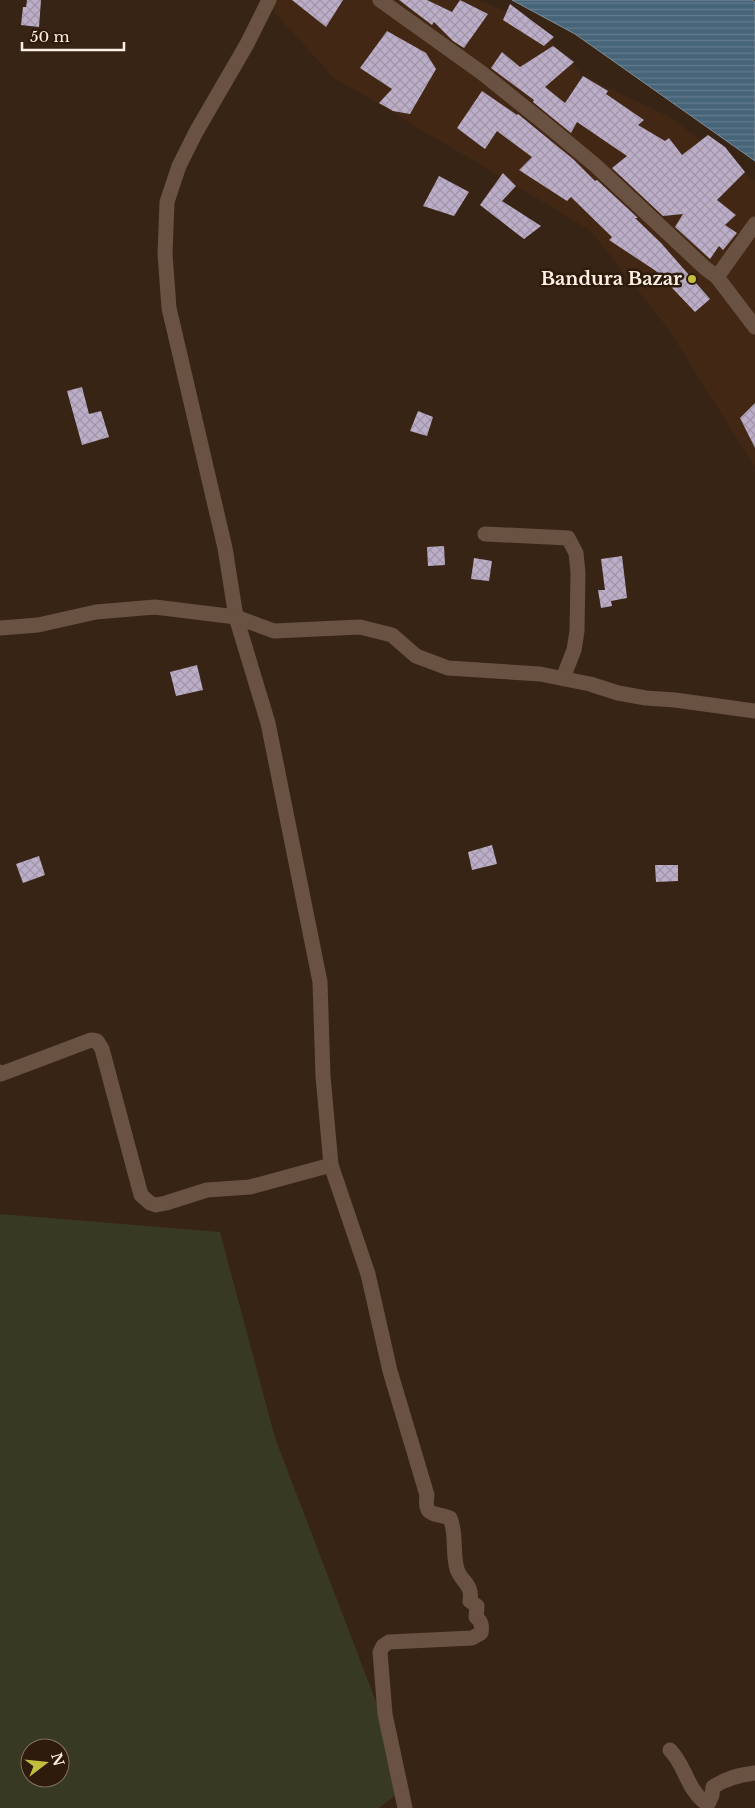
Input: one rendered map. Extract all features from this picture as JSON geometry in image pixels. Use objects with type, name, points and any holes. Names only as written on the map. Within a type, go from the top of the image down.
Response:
[{"type":"street","points":[[268,0],[247,44],[196,132],[179,166],[167,202],[165,254],[169,308],[225,548],[236,617],[268,723],[320,982],[323,1076],[331,1165],[368,1274],[390,1371],[427,1495],[425,1507],[427,1511],[433,1514],[450,1518],[453,1525],[454,1560],[459,1576],[467,1583],[470,1601],[477,1606],[476,1617],[482,1626],[481,1633],[472,1638],[389,1642],[383,1646],[380,1652],[385,1714],[404,1808]]},
{"type":"street","points":[[380,0],[482,73],[595,165],[717,277],[755,326]]},
{"type":"street","points":[[717,277],[755,224]]},
{"type":"street","points":[[485,534],[568,538],[576,553],[578,572],[577,631],[574,650],[563,678]]},
{"type":"street","points":[[0,628],[38,625],[96,612],[155,607],[236,617],[274,631],[360,627],[392,635],[416,656],[448,668],[540,674],[646,698],[755,711]]},
{"type":"street","points":[[0,1072],[2,1074],[91,1040],[97,1041],[102,1049],[141,1196],[156,1205],[207,1190],[250,1187],[331,1165]]},
{"type":"street","points":[[670,1750],[678,1758],[690,1788],[703,1801],[709,1802],[713,1787],[719,1783],[734,1776],[755,1774]]},
{"type":"shaded area","name":"Bandura Bazar","points":[[266,0],[478,0],[535,23],[583,76],[670,117],[755,181],[755,467],[667,327],[590,230],[333,77],[267,4]]},
{"type":"green space","points":[[0,1214],[220,1232],[275,1438],[408,1785],[379,1808],[0,1808]]},
{"type":"water","points":[[512,0],[753,0],[755,2],[755,161],[575,34]]},
{"type":"building","points":[[27,0],[41,0],[39,27],[21,25],[23,7],[26,7]]},
{"type":"building","points":[[292,0],[343,0],[326,27]]},
{"type":"building","points":[[399,0],[427,0],[452,12],[460,0],[488,14],[464,48],[453,41],[434,22],[432,25]]},
{"type":"building","points":[[510,4],[554,37],[544,46],[503,20]]},
{"type":"building","points":[[387,31],[426,53],[436,69],[410,114],[393,111],[379,103],[392,89],[360,68]]},
{"type":"building","points":[[553,46],[574,62],[545,87],[565,103],[583,76],[608,91],[606,94],[644,120],[638,125],[665,141],[669,138],[682,155],[708,135],[725,147],[745,172],[717,200],[736,215],[725,225],[737,233],[723,250],[719,246],[710,259],[675,227],[683,214],[663,216],[612,168],[627,156],[577,122],[571,133],[533,102],[534,100],[491,68],[502,52],[520,67]]},
{"type":"building","points":[[482,91],[518,114],[573,159],[595,181],[597,180],[638,218],[635,218],[661,243],[710,299],[695,312],[656,271],[609,240],[612,237],[571,197],[567,201],[519,170],[532,157],[497,131],[485,149],[457,128]]},
{"type":"building","points":[[503,173],[516,186],[502,201],[541,226],[524,239],[480,205]]},
{"type":"building","points":[[439,176],[469,192],[454,216],[423,206]]},
{"type":"building","points":[[82,387],[89,414],[101,411],[109,437],[82,445],[67,391]]},
{"type":"building","points":[[755,403],[755,448],[740,418]]},
{"type":"building","points":[[418,411],[433,417],[427,436],[410,431]]},
{"type":"building","points":[[444,546],[445,565],[428,566],[427,547]]},
{"type":"building","points":[[622,556],[627,598],[611,601],[612,606],[601,608],[598,590],[605,590],[601,559]]},
{"type":"building","points":[[474,558],[492,561],[489,581],[471,579]]},
{"type":"building","points":[[197,665],[203,690],[176,696],[170,672]]},
{"type":"building","points":[[492,845],[497,864],[472,870],[468,852]]},
{"type":"building","points":[[39,856],[45,875],[23,883],[16,864]]},
{"type":"building","points":[[655,865],[678,865],[678,881],[656,882]]},
{"type":"place","name":"Bandura Bazar","points":[[692,279]]}]
